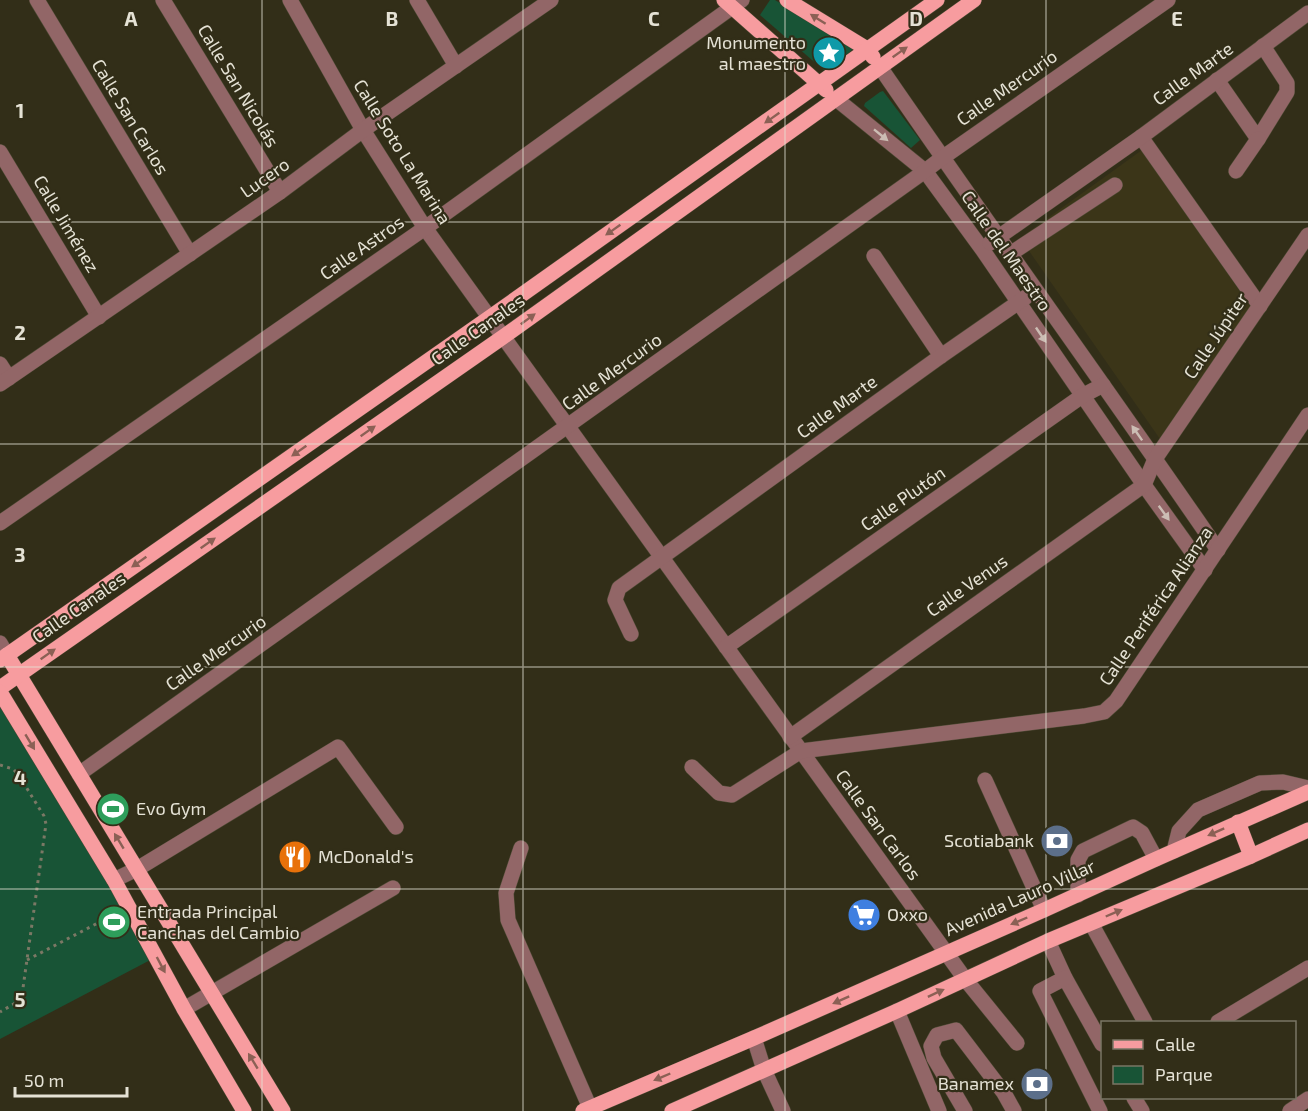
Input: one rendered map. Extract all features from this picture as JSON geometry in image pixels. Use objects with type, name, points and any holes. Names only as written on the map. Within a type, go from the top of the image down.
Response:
[{"type":"main road","name":"Calle del Maestro","points":[[787,0],[867,49],[880,67]]},
{"type":"main road","name":"Calle Canales","points":[[2,652],[489,318],[937,0]]},
{"type":"main road","name":"Calle Canales","points":[[0,690],[503,337],[974,0]]},
{"type":"main road","name":"Calle del Maestro","points":[[732,3],[835,98]]},
{"type":"main road","points":[[2,652],[19,675],[283,1111]]},
{"type":"main road","points":[[0,690],[114,880],[184,1009],[244,1111]]},
{"type":"main road","name":"Avenida Lauro Villar","points":[[586,1109],[754,1038],[1078,895],[1308,790]]},
{"type":"main road","points":[[1238,822],[1251,856]]},
{"type":"main road","points":[[672,1111],[1048,941],[1308,830]]},
{"type":"street","name":"Calle San Carlos","points":[[37,0],[189,254]]},
{"type":"street","name":"Calle San Nicolás","points":[[163,0],[280,192]]},
{"type":"street","name":"Calle Soto La Marina","points":[[290,0],[363,130],[425,228],[503,337]]},
{"type":"street","points":[[417,0],[456,66]]},
{"type":"street","name":"Calle Mercurio","points":[[79,774],[942,158],[1168,0]]},
{"type":"street","name":"Lucero","points":[[4,381],[280,192],[363,130],[547,1]]},
{"type":"street","name":"Calle Astros","points":[[0,523],[425,228],[732,3]]},
{"type":"street","name":"Calle Marte","points":[[982,249],[1141,137],[1308,13]]},
{"type":"street","points":[[1236,171],[1287,92],[1287,83],[1263,46]]},
{"type":"street","name":"Calle del Maestro","points":[[880,67],[1218,550]]},
{"type":"street","points":[[1217,80],[1258,139]]},
{"type":"street","name":"Calle del Maestro","points":[[835,98],[925,171],[982,249],[1205,570]]},
{"type":"street","points":[[1141,137],[1260,306]]},
{"type":"street","name":"Calle Jiménez","points":[[0,152],[99,316]]},
{"type":"street","points":[[1010,254],[1115,184]]},
{"type":"street","name":"Calle Júpiter","points":[[1155,459],[1308,235]]},
{"type":"street","points":[[874,256],[941,356]]},
{"type":"street","name":"Calle Marte","points":[[662,558],[941,356],[1037,291]]},
{"type":"street","name":"Calle San Carlos","points":[[503,337],[965,980],[1017,1043]]},
{"type":"street","points":[[0,364],[4,381]]},
{"type":"street","name":"Calle Plutón","points":[[726,647],[1082,396],[1103,385]]},
{"type":"street","name":"Calle Periférica Alianza","points":[[801,751],[1104,712],[1116,700],[1308,415]]},
{"type":"street","points":[[1144,485],[1155,459]]},
{"type":"street","name":"Calle Venus","points":[[790,736],[1144,485]]},
{"type":"street","points":[[631,634],[615,600],[619,588],[662,558]]},
{"type":"street","points":[[114,880],[137,870],[338,747],[396,827]]},
{"type":"street","points":[[692,767],[719,793],[732,795],[801,751]]},
{"type":"street","points":[[984,780],[1044,910]]},
{"type":"street","points":[[1174,851],[1179,831],[1198,810],[1260,783],[1283,782],[1308,790]]},
{"type":"street","points":[[1078,895],[1078,860],[1083,851],[1132,827],[1142,833],[1156,859]]},
{"type":"street","points":[[521,848],[506,893],[508,920],[586,1109]]},
{"type":"street","points":[[184,1009],[393,888]]},
{"type":"street","points":[[1091,923],[1144,1021]]},
{"type":"street","points":[[1048,941],[1065,978],[1101,1042]]},
{"type":"street","points":[[1221,1021],[1308,968]]},
{"type":"street","points":[[1065,978],[1040,991],[1099,1101]]},
{"type":"street","points":[[897,1011],[939,1111]]},
{"type":"street","points":[[964,1111],[934,1058],[931,1046],[937,1035],[956,1030],[1004,1093],[1014,1111]]},
{"type":"street","points":[[754,1038],[764,1070],[783,1111]]},
{"type":"street","points":[[1290,1111],[1308,1099]]},
{"type":"path","points":[[0,765],[13,769],[18,774],[44,816],[46,824],[22,995],[19,1001],[0,1012]]},
{"type":"path","points":[[27,961],[129,907]]},
{"type":"shaded area","points":[[1142,150],[1252,309],[1160,439],[1020,238]]},
{"type":"green space","points":[[770,0],[775,0],[854,48],[827,73],[760,15]]},
{"type":"green space","points":[[883,91],[920,140],[911,148],[864,106]]},
{"type":"green space","points":[[0,705],[156,957],[0,1039]]},
{"type":"place","name":"Monumento al maestro","points":[[829,53]]},
{"type":"place","name":"Evo Gym","points":[[113,809]]},
{"type":"place","name":"Scotiabank","points":[[1057,841]]},
{"type":"place","name":"McDonald's","points":[[295,857]]},
{"type":"place","name":"Oxxo","points":[[864,915]]},
{"type":"place","name":"Entrada Principal Canchas del Cambio","points":[[114,922]]},
{"type":"place","name":"Banamex","points":[[1037,1084]]}]
